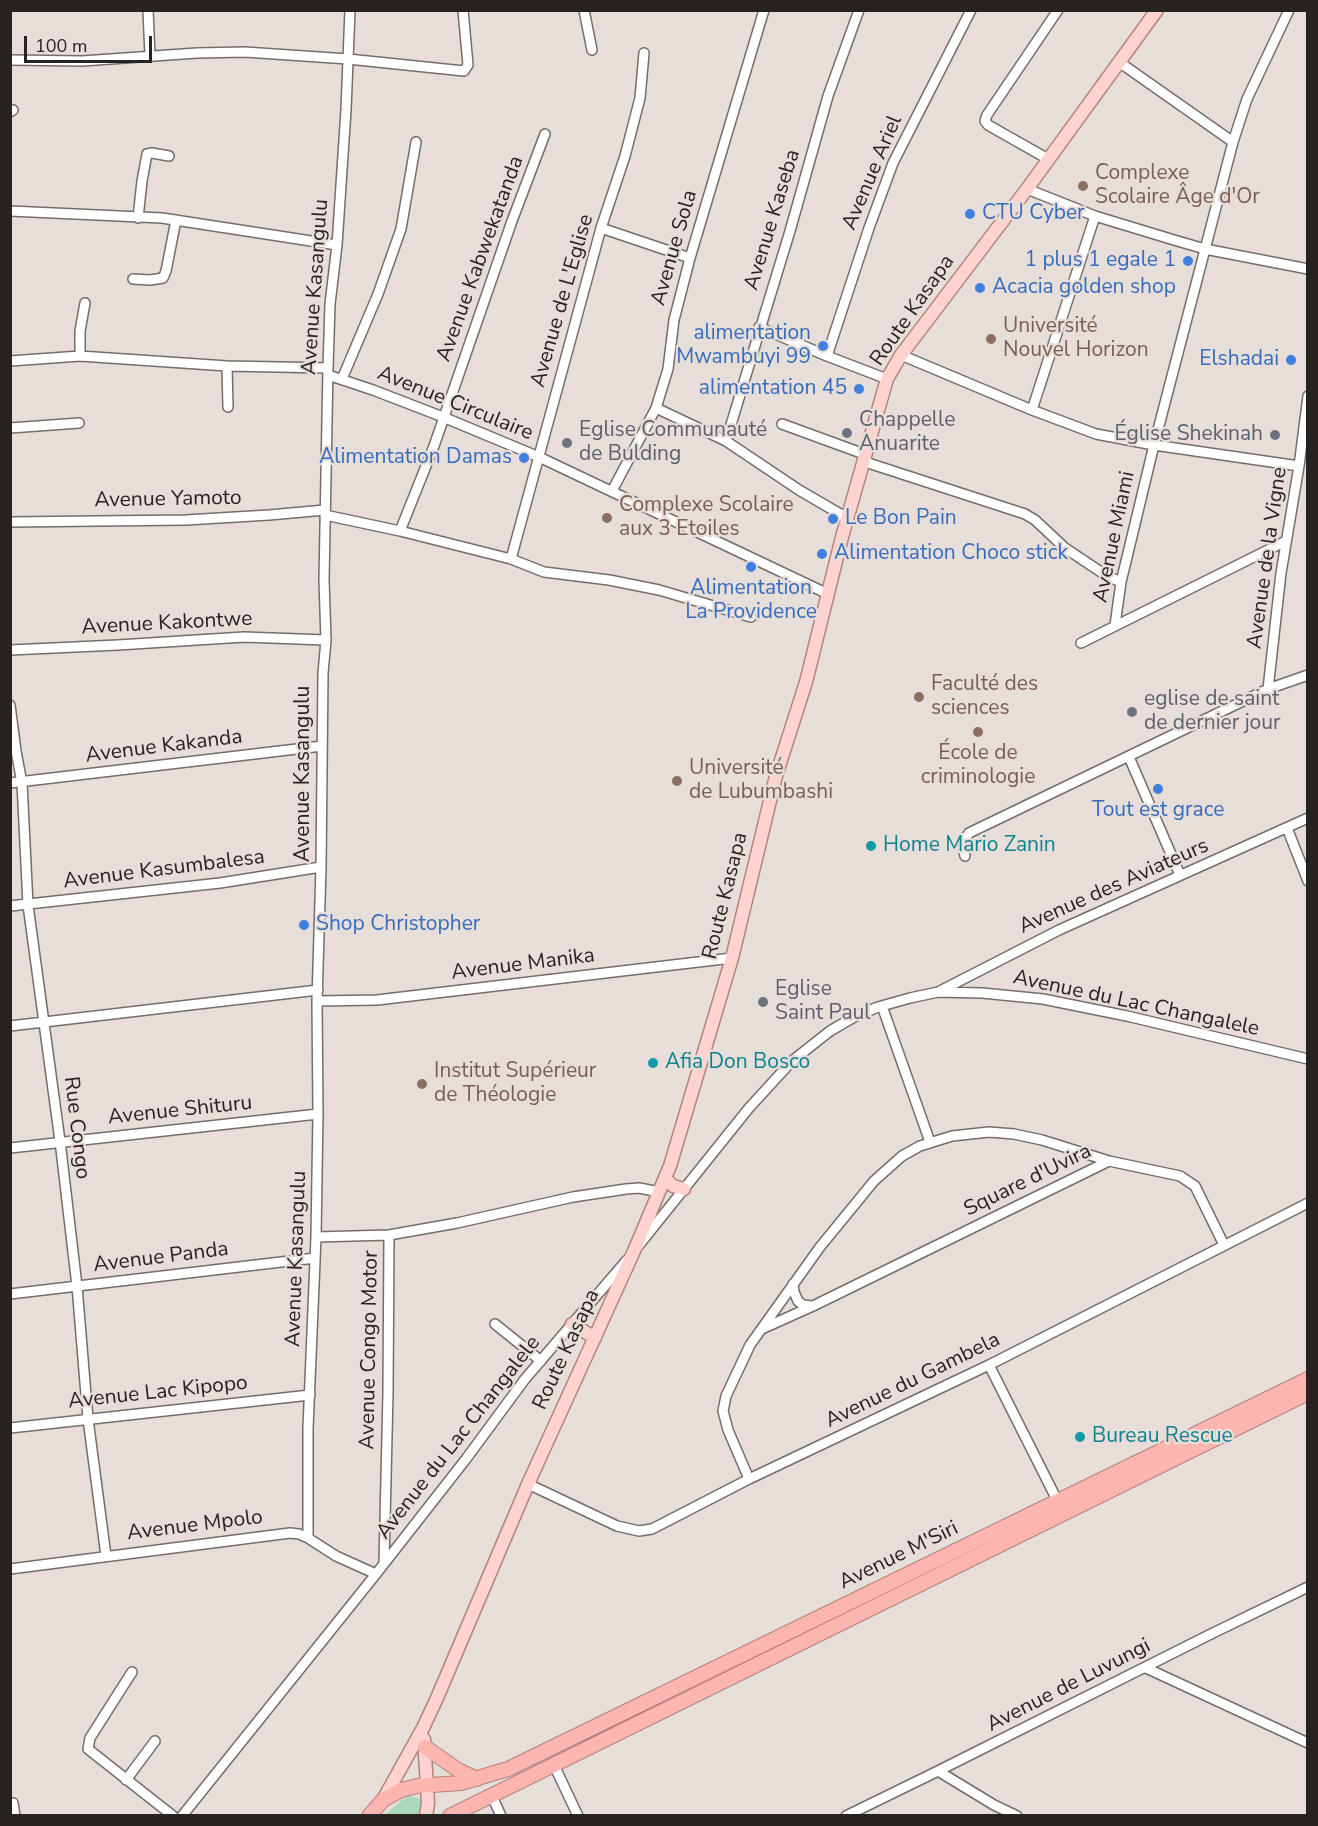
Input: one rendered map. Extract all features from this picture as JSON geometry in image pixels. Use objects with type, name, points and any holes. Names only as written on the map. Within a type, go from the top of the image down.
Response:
[{"type":"highway","name":"Avenue M'Siri","points":[[384,1800],[400,1790],[461,1783],[508,1769],[1308,1379]]},
{"type":"highway","name":"Avenue M'Siri","points":[[450,1815],[1308,1393]]},
{"type":"highway","points":[[425,1747],[458,1770],[477,1779]]},
{"type":"highway","points":[[369,1815],[384,1800]]},
{"type":"main road","name":"Route Kasapa","points":[[384,1800],[423,1728],[528,1484],[666,1179],[732,958],[776,776],[806,682],[863,458],[887,379],[902,355],[1027,189],[1156,10]]},
{"type":"main road","points":[[666,1179],[673,1186],[684,1189]]},
{"type":"main road","points":[[572,1324],[595,1338]]},
{"type":"main road","points":[[423,1728],[428,1803],[426,1815]]},
{"type":"street","points":[[148,10],[150,56]]},
{"type":"street","name":"Avenue Kasangulu","points":[[308,1538],[308,1428],[316,1237],[317,1001],[321,867],[322,673],[326,640],[324,580],[328,372],[330,304],[336,245],[350,10]]},
{"type":"street","points":[[10,60],[82,61],[244,52],[348,58],[464,71],[468,65],[463,10]]},
{"type":"street","points":[[584,10],[592,50]]},
{"type":"street","name":"Avenue Sola","points":[[612,491],[656,408],[668,369],[674,320],[690,258],[764,10]]},
{"type":"street","name":"Avenue Kaseba","points":[[726,441],[790,231],[828,96],[859,10]]},
{"type":"street","name":"Avenue Ariel","points":[[827,356],[868,228],[893,163],[971,10]]},
{"type":"street","points":[[1048,159],[985,121],[1058,10]]},
{"type":"street","name":"Avenue Miami","points":[[1115,625],[1121,582],[1154,446],[1233,142],[1247,99],[1288,10]]},
{"type":"street","name":"Avenue de L'Eglise","points":[[511,559],[601,228],[638,109],[644,53]]},
{"type":"street","points":[[1119,62],[1233,142]]},
{"type":"street","name":"Avenue Kabwekatanda","points":[[400,531],[434,446],[512,221],[545,134]]},
{"type":"street","points":[[342,379],[378,294],[401,229],[416,142]]},
{"type":"street","points":[[138,218],[141,181],[147,154],[170,156]]},
{"type":"street","points":[[1027,189],[1095,216],[1205,249],[1308,269]]},
{"type":"street","points":[[10,211],[176,220],[336,245]]},
{"type":"street","points":[[1032,410],[1095,216]]},
{"type":"street","points":[[133,279],[163,278],[176,220]]},
{"type":"street","points":[[601,228],[690,258]]},
{"type":"street","points":[[80,356],[80,331],[84,303]]},
{"type":"street","points":[[759,327],[887,379]]},
{"type":"street","points":[[902,355],[1032,410],[1096,434],[1154,446],[1299,466]]},
{"type":"street","name":"Avenue Circulaire","points":[[10,362],[80,356],[328,372],[539,457],[828,594]]},
{"type":"street","points":[[226,366],[228,407]]},
{"type":"street","name":"Avenue de la Vigne","points":[[1268,689],[1286,541],[1308,396]]},
{"type":"street","points":[[656,408],[726,441],[799,490],[847,518]]},
{"type":"street","points":[[10,428],[79,423]]},
{"type":"street","points":[[782,424],[863,458],[1025,514],[1035,520],[1058,543],[1107,576],[1121,582]]},
{"type":"street","name":"Avenue Yamoto","points":[[10,522],[186,520],[325,512],[511,559],[544,572],[609,580],[659,590],[750,617]]},
{"type":"street","points":[[1081,643],[1286,541]]},
{"type":"street","name":"Avenue Kakontwe","points":[[10,650],[244,637],[326,640]]},
{"type":"street","points":[[964,856],[964,839],[969,833],[1268,689],[1308,675]]},
{"type":"street","name":"Rue Congo","points":[[10,705],[22,783],[28,905],[60,1141],[77,1286],[88,1419],[106,1556]]},
{"type":"street","name":"Avenue Kakanda","points":[[10,783],[322,746]]},
{"type":"street","points":[[1129,757],[1180,875]]},
{"type":"street","name":"Avenue des Aviateurs","points":[[938,992],[1059,930],[1308,818]]},
{"type":"street","points":[[1287,828],[1308,881]]},
{"type":"street","name":"Avenue Kasumbalesa","points":[[10,906],[208,885],[321,867]]},
{"type":"street","name":"Avenue Manika","points":[[317,1001],[377,1000],[732,958]]},
{"type":"street","points":[[10,1026],[318,990]]},
{"type":"street","name":"Avenue du Lac Changalele","points":[[182,1815],[376,1574],[521,1385],[634,1251],[749,1108],[792,1061],[830,1030],[882,1006],[938,992],[982,993],[1043,999],[1127,1016],[1308,1059]]},
{"type":"street","points":[[882,1006],[930,1142]]},
{"type":"street","name":"Avenue Shituru","points":[[10,1148],[318,1114]]},
{"type":"street","name":"Square d'Uvira","points":[[762,1329],[793,1284],[874,1181],[902,1156],[930,1142],[970,1133],[1014,1134],[1042,1140],[1109,1161]]},
{"type":"street","points":[[1109,1161],[1180,1176],[1187,1180],[1195,1186],[1224,1245]]},
{"type":"street","name":"Square d'Uvira","points":[[762,1329],[1109,1161]]},
{"type":"street","name":"Avenue Congo Motor","points":[[384,1563],[388,1235],[447,1225],[573,1197],[639,1188],[660,1192]]},
{"type":"street","name":"Avenue du Gambela","points":[[528,1484],[617,1527],[639,1531],[652,1529],[749,1479],[989,1365],[1308,1203]]},
{"type":"street","points":[[316,1237],[388,1235]]},
{"type":"street","name":"Avenue Panda","points":[[10,1294],[315,1258]]},
{"type":"street","points":[[793,1284],[798,1301],[803,1305],[813,1306]]},
{"type":"street","points":[[495,1324],[541,1361]]},
{"type":"street","points":[[749,1479],[724,1418],[724,1404],[750,1345],[762,1329]]},
{"type":"street","points":[[989,1365],[1058,1502]]},
{"type":"street","name":"Avenue Lac Kipopo","points":[[10,1428],[310,1395]]},
{"type":"street","name":"Avenue Mpolo","points":[[10,1569],[278,1534],[299,1534],[336,1556],[376,1574]]},
{"type":"street","name":"Avenue de Luvungi","points":[[846,1815],[938,1772],[1308,1587]]},
{"type":"street","points":[[1146,1668],[1308,1743]]},
{"type":"street","points":[[132,1672],[88,1743],[88,1749],[173,1815]]},
{"type":"street","points":[[126,1780],[155,1741]]},
{"type":"street","points":[[554,1765],[578,1815]]},
{"type":"street","points":[[938,1772],[994,1805],[1017,1815]]},
{"type":"street","points":[[492,1796],[501,1815]]},
{"type":"street","points":[[13,1803],[15,1815]]},
{"type":"green space","points":[[409,1796],[422,1801],[424,1815],[384,1816],[402,1800]]},
{"type":"place","name":"Complexe Scolaire Âge d'Or","points":[[1083,186]]},
{"type":"place","name":"CTU Cyber","points":[[970,214]]},
{"type":"place","name":"1 plus 1 egale 1","points":[[1188,261]]},
{"type":"place","name":"Acacia golden shop","points":[[980,288]]},
{"type":"place","name":"Université Nouvel Horizon","points":[[991,339]]},
{"type":"place","name":"alimentation Mwambuyi 99","points":[[823,346]]},
{"type":"place","name":"Elshadai","points":[[1291,360]]},
{"type":"place","name":"alimentation 45","points":[[859,389]]},
{"type":"place","name":"Chappelle Anuarite","points":[[847,433]]},
{"type":"place","name":"Église Shekinah","points":[[1275,435]]},
{"type":"place","name":"Eglise Communauté de Bulding","points":[[567,443]]},
{"type":"place","name":"Alimentation Damas","points":[[524,458]]},
{"type":"place","name":"Complexe Scolaire aux 3 Etoiles","points":[[607,518]]},
{"type":"place","name":"Le Bon Pain","points":[[833,519]]},
{"type":"place","name":"Alimentation Choco stick","points":[[822,554]]},
{"type":"place","name":"Alimentation La Providence","points":[[751,567]]},
{"type":"place","name":"Faculté des sciences","points":[[919,697]]},
{"type":"place","name":"eglise de saint de dernier jour","points":[[1132,712]]},
{"type":"place","name":"École de criminologie","points":[[978,732]]},
{"type":"place","name":"Université de Lubumbashi","points":[[677,781]]},
{"type":"place","name":"Tout est grace","points":[[1158,789]]},
{"type":"place","name":"Home Mario Zanin","points":[[871,846]]},
{"type":"place","name":"Shop Christopher","points":[[304,925]]},
{"type":"place","name":"Eglise Saint Paul","points":[[763,1002]]},
{"type":"place","name":"Afia Don Bosco","points":[[653,1063]]},
{"type":"place","name":"Institut Supérieur de Théologie","points":[[422,1084]]},
{"type":"place","name":"Bureau Rescue","points":[[1080,1437]]}]
